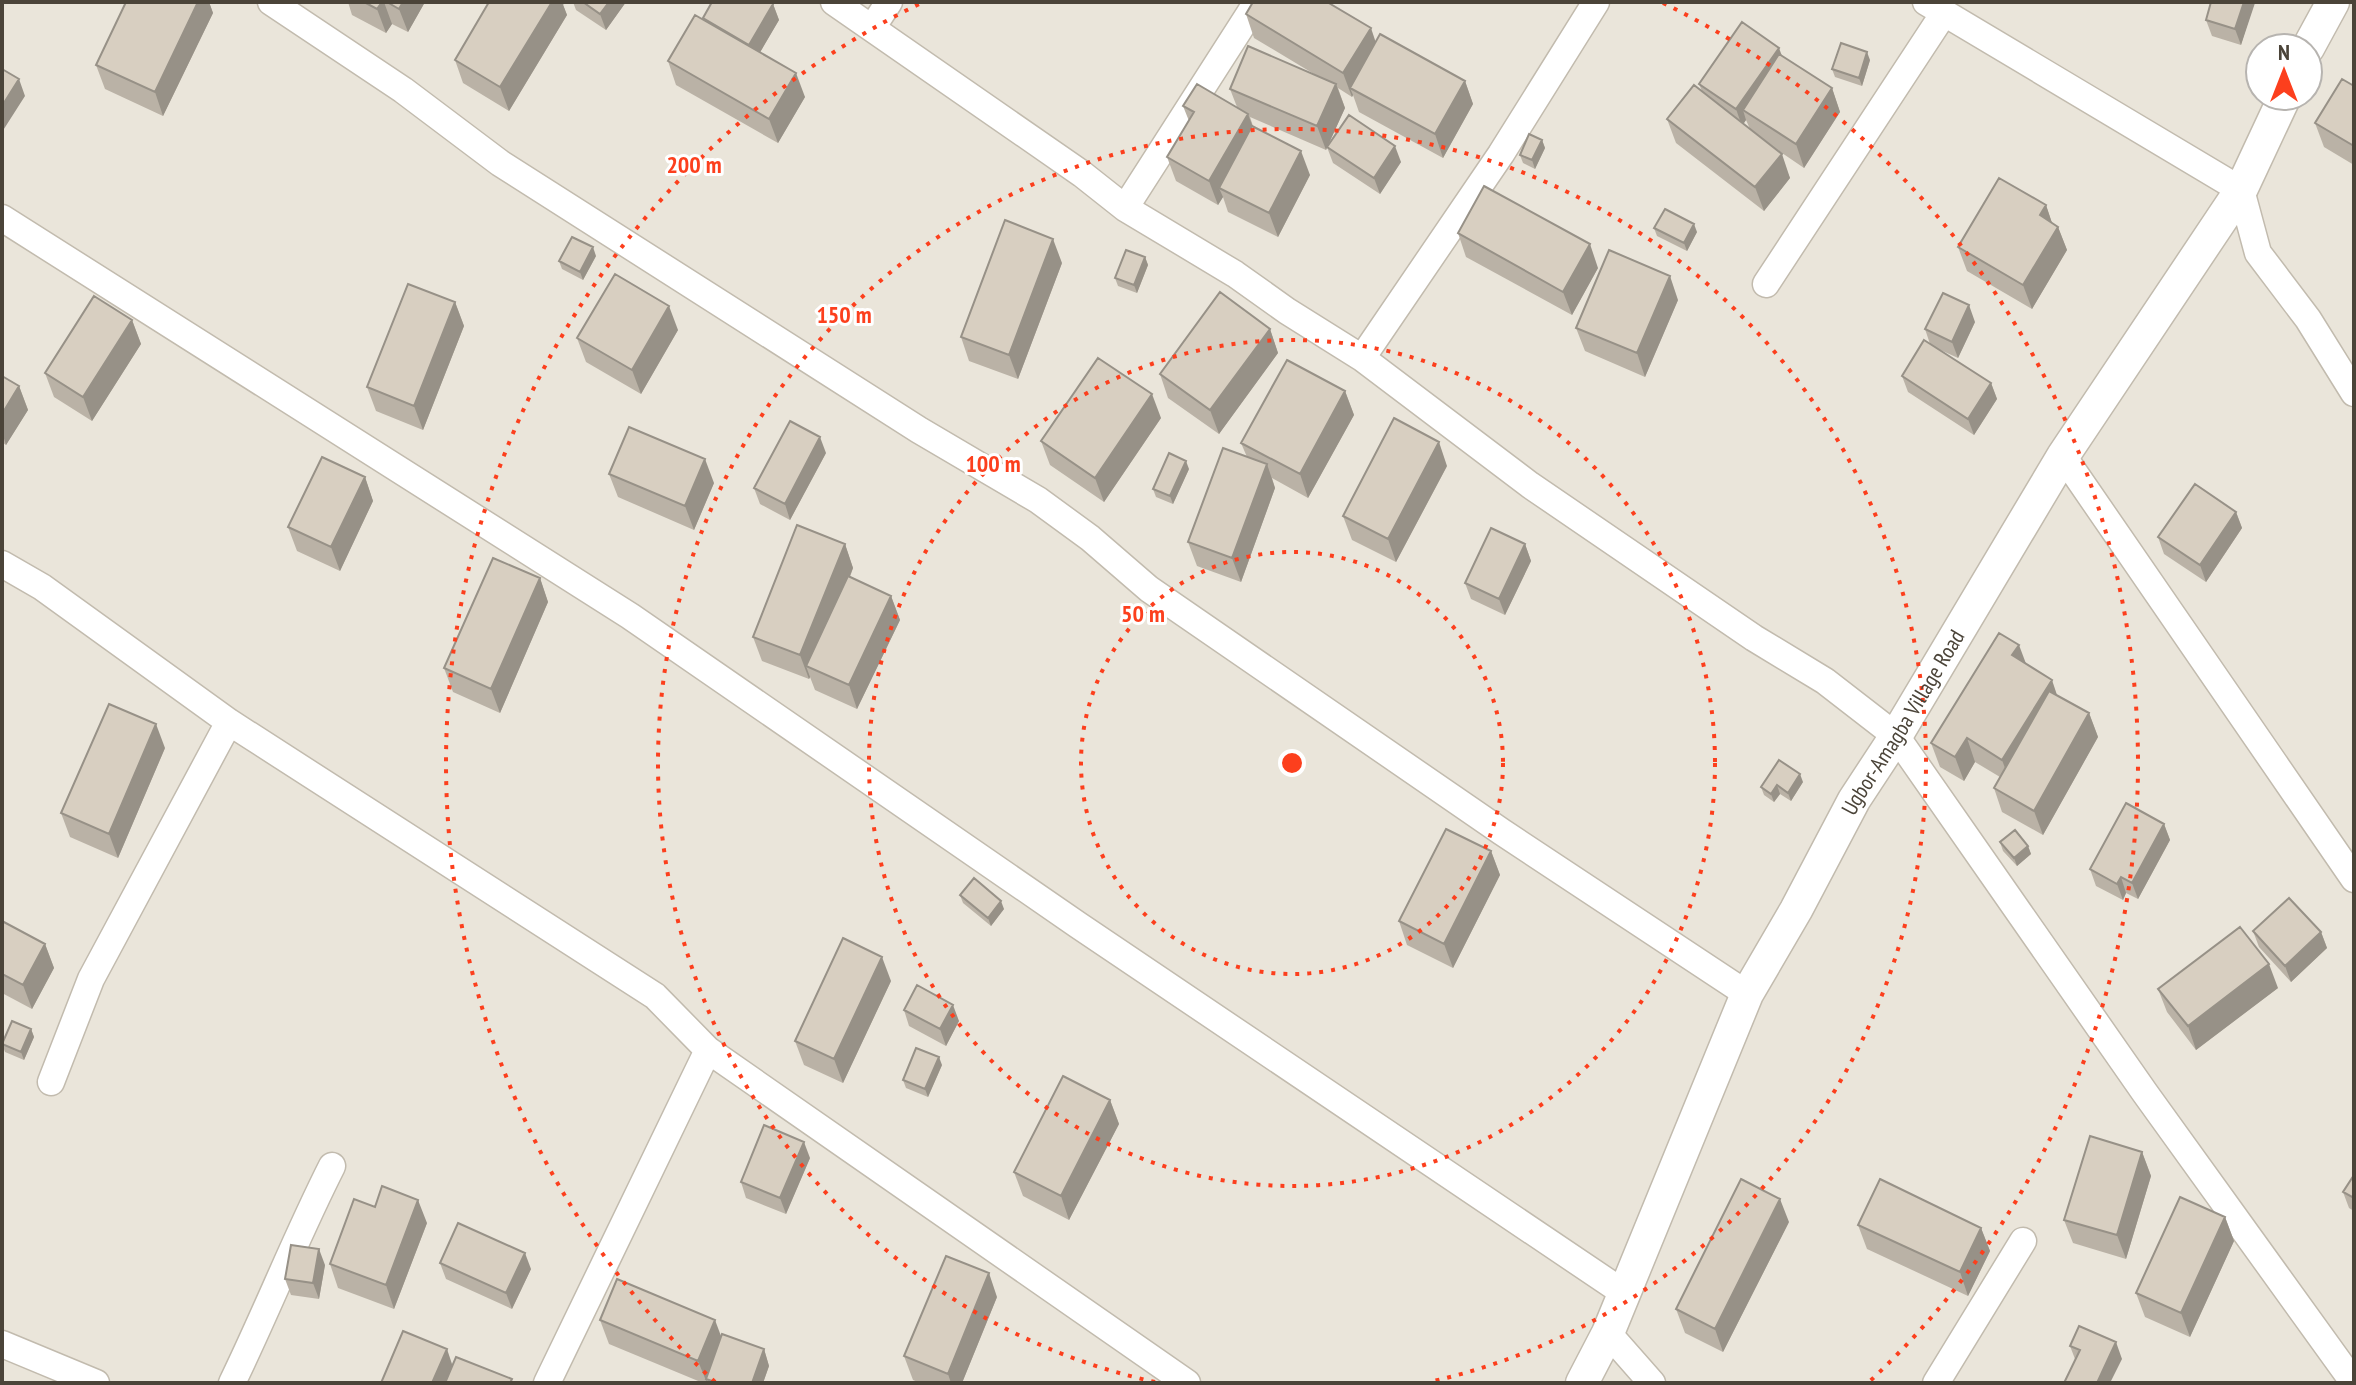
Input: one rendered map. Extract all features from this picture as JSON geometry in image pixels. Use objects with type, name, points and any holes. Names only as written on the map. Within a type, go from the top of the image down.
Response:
[{"type":"street","points":[[271,2],[403,90],[500,163],[919,430],[1038,500],[1090,538],[1149,589],[1502,832],[1747,994]]},
{"type":"street","points":[[834,2],[1082,174],[1125,208],[1235,274],[1362,358],[1530,485],[1754,638],[1825,681],[1896,736],[2154,1105],[2354,1383]]},
{"type":"street","points":[[872,28],[889,2]]},
{"type":"street","points":[[1125,208],[1257,2]]},
{"type":"street","points":[[1362,358],[1501,154],[1596,2]]},
{"type":"street","points":[[2317,32],[2333,2]]},
{"type":"street","points":[[1766,284],[1935,7],[2241,190],[2258,253],[2308,319],[2354,393]]},
{"type":"street","name":"Ugbor-Amagba Village Road","points":[[1582,1383],[1608,1333],[1747,994],[1854,800],[1896,736],[2063,456],[2241,190],[2278,112]]},
{"type":"street","points":[[2,218],[630,616],[1078,925],[1624,1293]]},
{"type":"street","points":[[2063,456],[2354,879]]},
{"type":"street","points":[[2,564],[42,587],[229,722],[655,996],[708,1050],[1187,1383]]},
{"type":"street","points":[[51,1082],[91,979],[229,722]]},
{"type":"street","points":[[547,1383],[708,1050]]},
{"type":"street","points":[[232,1383],[261,1324],[302,1225],[332,1166]]},
{"type":"street","points":[[1936,1383],[2023,1241]]},
{"type":"street","points":[[1608,1333],[1652,1383]]},
{"type":"street","points":[[2,1344],[96,1383]]},
{"type":"shaded area","points":[[2,2],[2354,2],[2354,1383],[2,1383]]},
{"type":"building","points":[[126,2],[198,2],[155,92],[96,65]]},
{"type":"building","points":[[364,2],[382,2],[377,9]]},
{"type":"building","points":[[387,2],[403,2],[399,9]]},
{"type":"building","points":[[489,2],[552,2],[500,87],[455,60]]},
{"type":"building","points":[[583,2],[609,2],[600,14]]},
{"type":"building","points":[[712,2],[773,4],[749,45],[703,18]]},
{"type":"building","points":[[1253,2],[1327,2],[1371,28],[1343,73],[1246,14]]},
{"type":"building","points":[[2211,2],[2244,2],[2235,29],[2206,20]]},
{"type":"building","points":[[695,15],[796,73],[769,119],[668,61]]},
{"type":"building","points":[[1742,22],[1779,48],[1736,109],[1699,84]]},
{"type":"building","points":[[1380,34],[1465,81],[1435,134],[1350,88]]},
{"type":"building","points":[[1841,43],[1867,52],[1859,78],[1832,69]]},
{"type":"building","points":[[1248,46],[1336,84],[1317,126],[1230,89]]},
{"type":"building","points":[[1779,54],[1832,88],[1796,144],[1743,110]]},
{"type":"building","points":[[2,69],[19,79],[2,106]]},
{"type":"building","points":[[2342,79],[2354,86],[2354,146],[2315,123]]},
{"type":"building","points":[[1197,84],[1248,114],[1209,181],[1167,157],[1194,112],[1183,106]]},
{"type":"building","points":[[1694,85],[1782,154],[1755,187],[1667,119]]},
{"type":"building","points":[[1349,115],[1395,146],[1374,178],[1327,147]]},
{"type":"building","points":[[1252,126],[1301,151],[1269,213],[1219,188]]},
{"type":"building","points":[[1529,134],[1542,140],[1532,160],[1520,155]]},
{"type":"building","points":[[1999,178],[2046,205],[2040,215],[2058,227],[2023,285],[1958,247]]},
{"type":"building","points":[[1484,186],[1590,244],[1563,292],[1458,233]]},
{"type":"building","points":[[1665,209],[1694,224],[1684,243],[1654,228]]},
{"type":"building","points":[[1005,220],[1053,239],[1009,355],[961,337]]},
{"type":"building","points":[[572,237],[593,247],[580,272],[559,261]]},
{"type":"building","points":[[1126,250],[1145,257],[1134,285],[1115,278]]},
{"type":"building","points":[[1609,250],[1670,276],[1637,353],[1576,328]]},
{"type":"building","points":[[615,274],[669,306],[632,370],[577,338]]},
{"type":"building","points":[[408,284],[455,302],[414,406],[367,387]]},
{"type":"building","points":[[1220,292],[1270,329],[1210,410],[1160,374]]},
{"type":"building","points":[[1943,293],[1969,305],[1952,342],[1925,329]]},
{"type":"building","points":[[94,296],[132,320],[83,397],[45,373]]},
{"type":"building","points":[[1924,340],[1991,383],[1968,419],[1902,376]]},
{"type":"building","points":[[1098,358],[1152,394],[1095,478],[1041,441]]},
{"type":"building","points":[[1287,360],[1345,391],[1300,474],[1241,443]]},
{"type":"building","points":[[2,376],[19,386],[2,414]]},
{"type":"building","points":[[1394,418],[1439,442],[1388,539],[1343,516]]},
{"type":"building","points":[[790,421],[820,437],[785,504],[754,488]]},
{"type":"building","points":[[629,427],[705,459],[685,506],[609,474]]},
{"type":"building","points":[[1223,448],[1267,464],[1232,558],[1188,542]]},
{"type":"building","points":[[1169,453],[1186,461],[1170,496],[1153,489]]},
{"type":"building","points":[[322,457],[365,477],[331,547],[288,527]]},
{"type":"building","points":[[2195,484],[2236,512],[2200,565],[2158,537]]},
{"type":"building","points":[[797,525],[845,544],[800,655],[753,637]]},
{"type":"building","points":[[1491,528],[1525,544],[1499,599],[1465,583]]},
{"type":"building","points":[[493,558],[540,578],[491,689],[444,668]]},
{"type":"building","points":[[848,576],[891,596],[849,685],[806,666]]},
{"type":"building","points":[[1999,633],[2019,645],[2012,655],[2052,680],[2002,760],[1967,738],[1955,757],[1931,743]]},
{"type":"building","points":[[2049,691],[2089,713],[2034,811],[1994,788]]},
{"type":"building","points":[[109,704],[156,724],[109,834],[61,813]]},
{"type":"building","points":[[1779,760],[1800,774],[1788,793],[1777,785],[1771,794],[1761,787]]},
{"type":"building","points":[[2126,803],[2164,824],[2132,883],[2121,877],[2117,884],[2090,869]]},
{"type":"building","points":[[1446,829],[1491,851],[1444,944],[1399,921]]},
{"type":"building","points":[[2015,830],[2028,846],[2014,858],[2000,842]]},
{"type":"building","points":[[974,878],[1001,901],[988,918],[960,895]]},
{"type":"building","points":[[2289,898],[2321,932],[2285,966],[2253,931]]},
{"type":"building","points":[[2,921],[45,944],[23,985],[2,974]]},
{"type":"building","points":[[2240,927],[2269,964],[2188,1026],[2158,989]]},
{"type":"building","points":[[843,938],[882,957],[834,1059],[795,1041]]},
{"type":"building","points":[[917,985],[953,1005],[940,1029],[904,1010]]},
{"type":"building","points":[[12,1021],[31,1029],[21,1052],[2,1044]]},
{"type":"building","points":[[916,1048],[939,1057],[925,1089],[903,1080]]},
{"type":"building","points":[[1063,1076],[1110,1100],[1061,1196],[1014,1172]]},
{"type":"building","points":[[764,1125],[804,1142],[780,1198],[741,1182]]},
{"type":"building","points":[[2090,1136],[2142,1152],[2117,1235],[2064,1220]]},
{"type":"building","points":[[2354,1175],[2354,1198],[2343,1192]]},
{"type":"building","points":[[1741,1179],[1780,1199],[1715,1329],[1676,1309]]},
{"type":"building","points":[[1880,1179],[1981,1228],[1960,1272],[1858,1225]]},
{"type":"building","points":[[382,1186],[418,1200],[386,1285],[330,1264],[354,1199],[375,1207]]},
{"type":"building","points":[[2180,1197],[2225,1217],[2181,1313],[2136,1293]]},
{"type":"building","points":[[458,1223],[525,1253],[506,1293],[440,1263]]},
{"type":"building","points":[[291,1245],[319,1249],[313,1283],[285,1279]]},
{"type":"building","points":[[946,1256],[989,1273],[948,1374],[904,1356]]},
{"type":"building","points":[[617,1279],[715,1320],[698,1361],[600,1320]]},
{"type":"building","points":[[2079,1326],[2116,1342],[2097,1383],[2064,1383],[2080,1350],[2070,1346]]},
{"type":"building","points":[[403,1331],[447,1349],[432,1383],[381,1383]]},
{"type":"building","points":[[722,1334],[764,1349],[752,1383],[718,1383],[706,1379]]},
{"type":"building","points":[[456,1357],[512,1379],[510,1383],[445,1383]]}]
